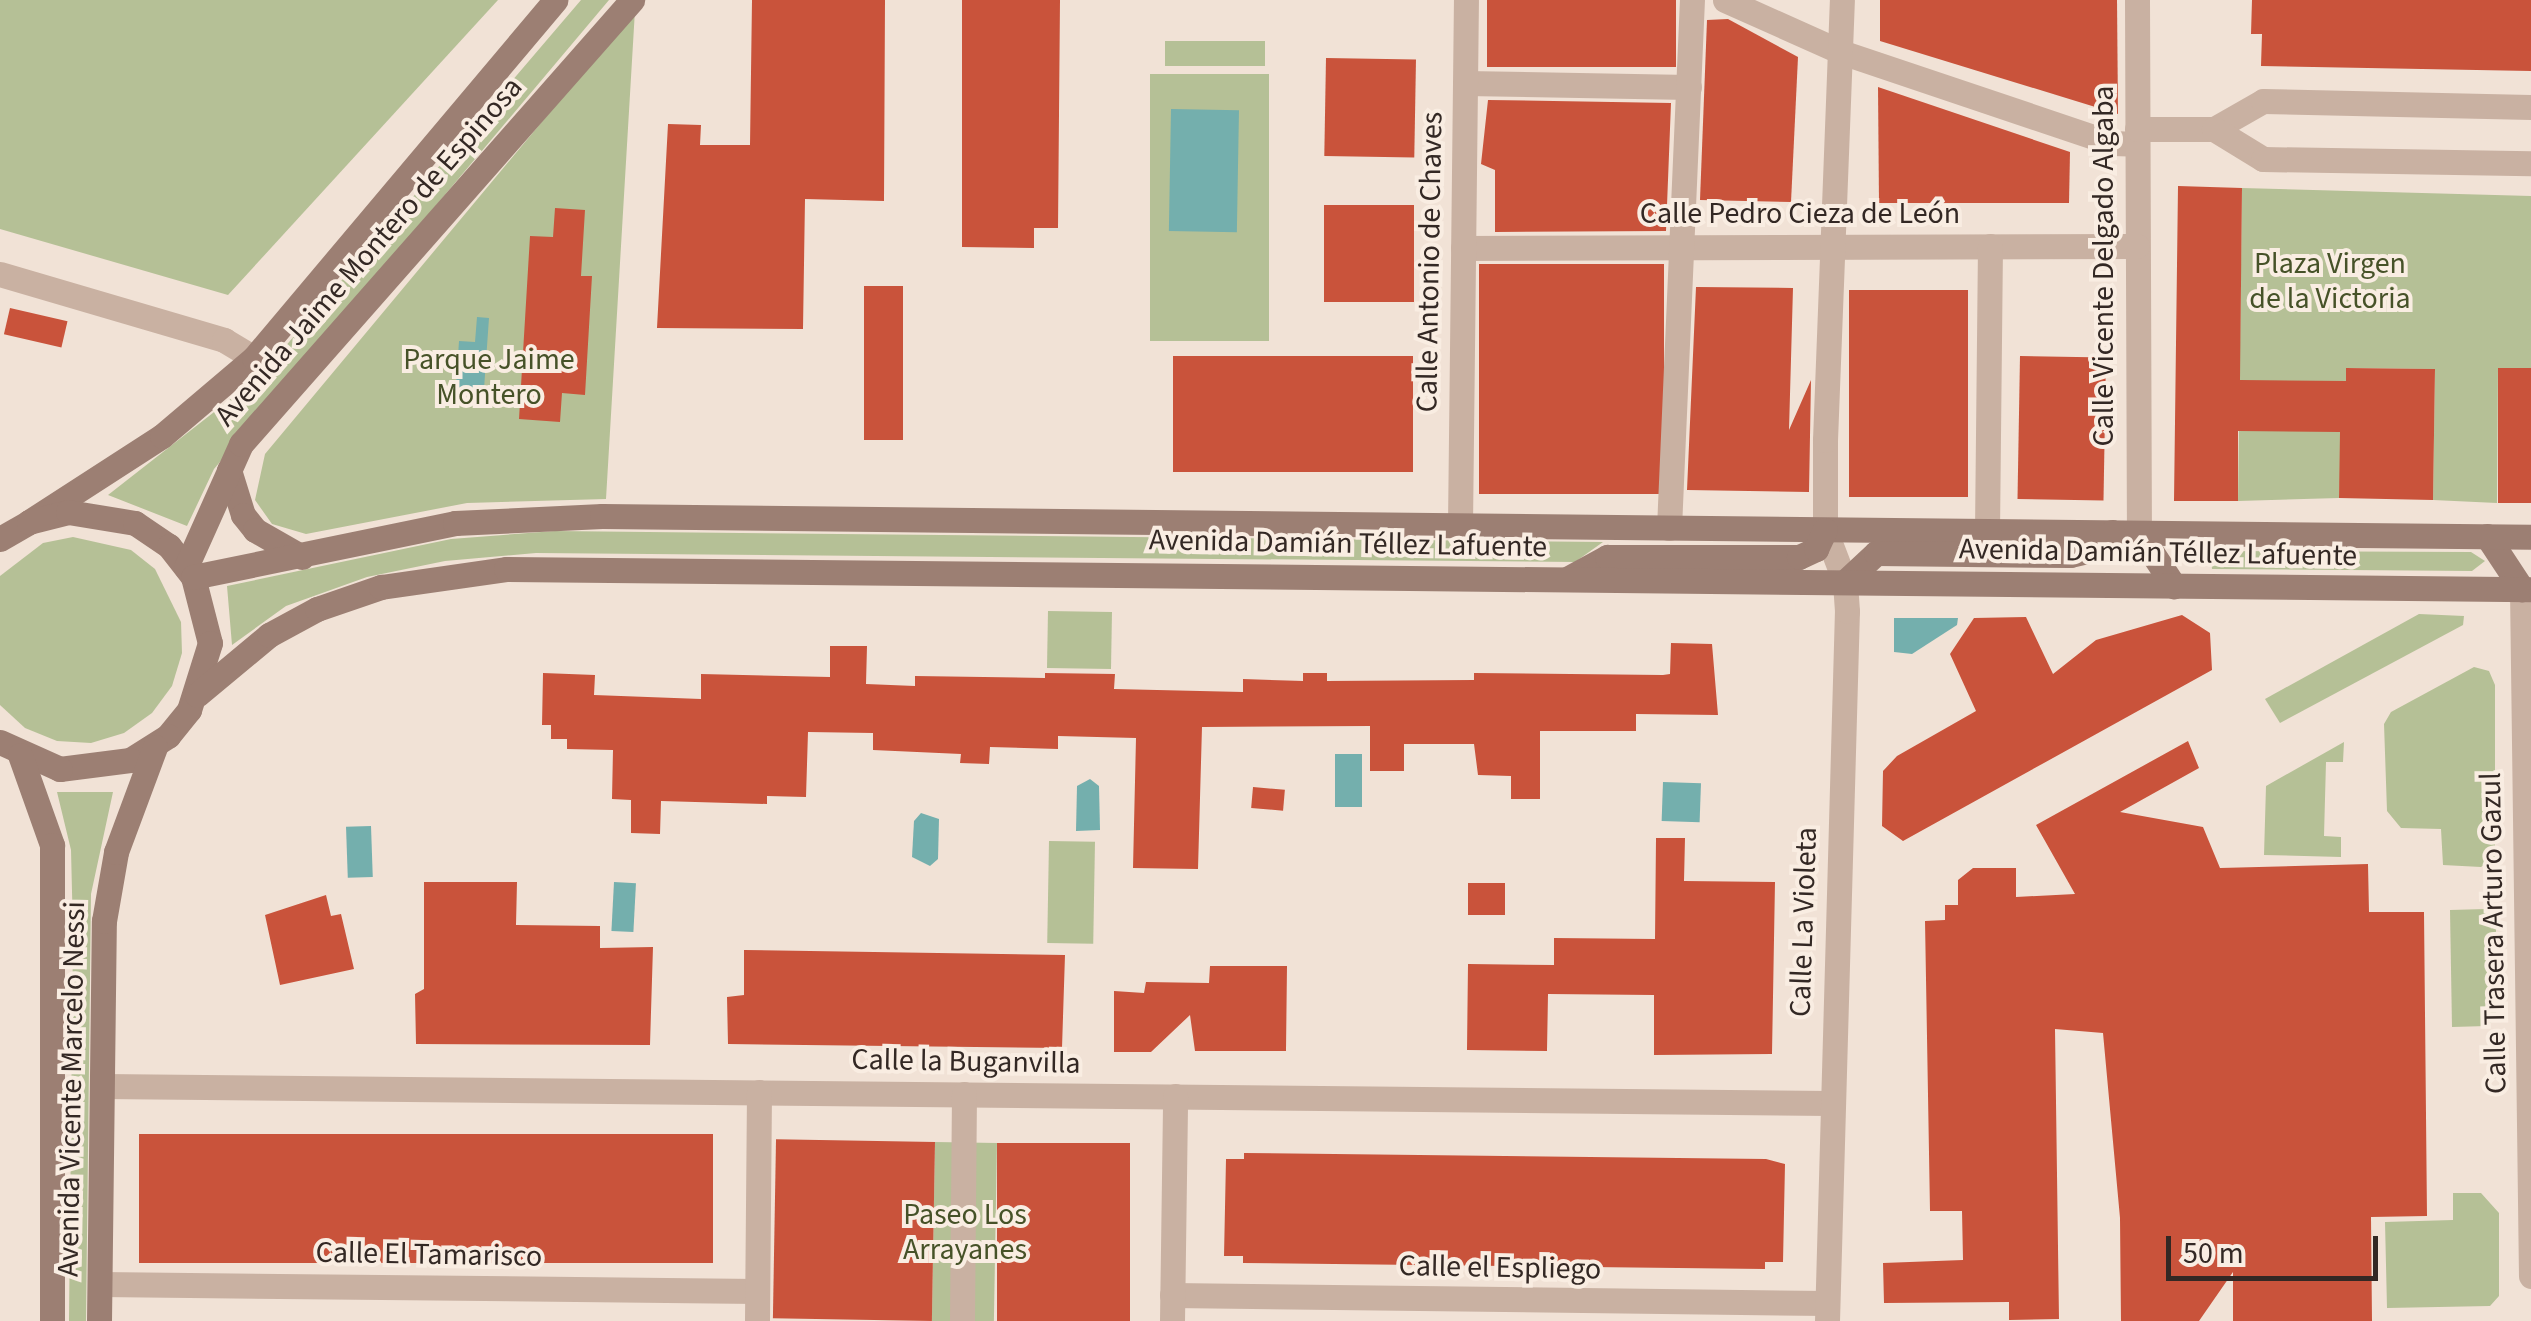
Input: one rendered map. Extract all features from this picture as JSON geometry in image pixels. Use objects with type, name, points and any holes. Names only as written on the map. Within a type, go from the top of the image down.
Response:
[{"type":"street","name":"Avenida Jaime Montero de Espinosa","points":[[0,540],[162,436],[254,358],[556,0]]},
{"type":"street","name":"Avenida Jaime Montero de Espinosa","points":[[190,572],[241,444],[632,0]]},
{"type":"street","name":"Calle Antonio de Chaves","points":[[1460,525],[1466,0]]},
{"type":"street","points":[[1669,528],[1692,0]]},
{"type":"street","points":[[1725,0],[1842,52],[2112,143],[2137,136],[2214,129],[2263,101],[2531,107]]},
{"type":"street","points":[[1567,579],[1614,556],[1799,556],[1816,549],[1825,530],[1842,0]]},
{"type":"street","name":"Calle Vicente Delgado Algaba","points":[[2137,0],[2139,533]]},
{"type":"street","points":[[1465,83],[1689,87]]},
{"type":"street","points":[[2241,146],[2243,112]]},
{"type":"street","points":[[2214,129],[2263,159],[2531,163]]},
{"type":"street","points":[[1987,531],[1990,246]]},
{"type":"street","name":"Calle Pedro Cieza de León","points":[[1463,248],[2136,246]]},
{"type":"street","points":[[0,274],[224,340],[254,358]]},
{"type":"street","points":[[229,470],[243,515],[255,530],[302,556]]},
{"type":"street","points":[[29,522],[68,512],[109,514],[158,538],[190,572],[209,629],[198,695]]},
{"type":"street","name":"Avenida Damián Téllez Lafuente","points":[[190,572],[302,556],[454,523],[602,516],[2531,536]]},
{"type":"street","name":"Calle La Violeta","points":[[1825,530],[1845,582],[1827,1312]]},
{"type":"street","points":[[1845,582],[1876,553],[2070,555],[2092,550],[2112,532]]},
{"type":"street","points":[[2139,533],[2174,586]]},
{"type":"street","points":[[2487,536],[2527,589]]},
{"type":"street","name":"Avenida Damián Téllez Lafuente","points":[[155,747],[198,695],[270,636],[316,609],[381,587],[506,569],[2527,589]]},
{"type":"street","name":"Calle Trasera Arturo Gazul","points":[[2527,589],[2531,1276]]},
{"type":"street","points":[[10,749],[89,770],[155,747]]},
{"type":"street","name":"Avenida Vicente Marcelo Nessi","points":[[100,1321],[104,920],[116,852],[155,747]]},
{"type":"street","name":"Avenida Vicente Marcelo Nessi","points":[[10,749],[52,845],[52,1321]]},
{"type":"street","name":"Calle la Buganvilla","points":[[102,1086],[1830,1103]]},
{"type":"street","points":[[757,1321],[759,1092]]},
{"type":"street","points":[[962,1321],[964,1094]]},
{"type":"street","points":[[1172,1308],[1175,1096]]},
{"type":"street","name":"Calle El Tamarisco","points":[[100,1284],[757,1290]]},
{"type":"street","name":"Calle el Espliego","points":[[1172,1308],[1827,1312]]},
{"type":"green space","points":[[0,0],[498,0],[228,295],[0,229]]},
{"type":"green space","points":[[581,0],[609,0],[214,469],[187,526],[108,495],[260,376]]},
{"type":"green space","name":"Parque Jaime Montero","points":[[635,10],[606,499],[467,503],[306,534],[272,524],[255,500],[265,454]]},
{"type":"green space","points":[[1165,41],[1265,41],[1265,66],[1165,66]]},
{"type":"green space","points":[[1150,74],[1269,74],[1269,341],[1150,341]]},
{"type":"green space","name":"Plaza Virgen de la Victoria","points":[[2242,188],[2531,196],[2531,368],[2498,368],[2497,503],[2433,500],[2435,369],[2347,368],[2339,498],[2238,501]]},
{"type":"green space","points":[[555,531],[1603,542],[1575,562],[536,553],[445,561],[367,577],[286,606],[232,645],[227,586],[451,539]]},
{"type":"green space","points":[[73,537],[131,550],[155,569],[181,622],[182,653],[172,686],[152,713],[124,733],[91,743],[57,741],[25,728],[0,705],[0,576],[43,543]]},
{"type":"green space","points":[[2211,551],[2471,552],[2485,561],[2472,571],[2212,569]]},
{"type":"green space","points":[[1048,611],[1112,612],[1111,669],[1047,668]]},
{"type":"green space","points":[[2419,614],[2464,616],[2463,625],[2280,723],[2265,699]]},
{"type":"green space","points":[[2474,667],[2489,671],[2495,685],[2495,857],[2481,867],[2443,865],[2441,829],[2401,828],[2387,811],[2384,724],[2391,712]]},
{"type":"green space","points":[[2344,742],[2343,762],[2326,762],[2324,836],[2341,837],[2341,857],[2264,855],[2266,786]]},
{"type":"green space","points":[[57,792],[113,792],[91,894],[86,1321],[69,1321],[73,933],[71,850]]},
{"type":"green space","points":[[1049,841],[1095,842],[1093,944],[1047,943]]},
{"type":"green space","points":[[2486,909],[2496,918],[2496,1018],[2487,1026],[2452,1027],[2450,910]]},
{"type":"green space","name":"Paseo Los Arrayanes","points":[[935,1142],[997,1143],[994,1321],[932,1321]]},
{"type":"green space","points":[[2453,1193],[2481,1193],[2499,1213],[2499,1296],[2490,1306],[2387,1308],[2385,1222],[2453,1220]]},
{"type":"water","points":[[1171,109],[1239,110],[1237,232],[1169,231]]},
{"type":"water","points":[[477,317],[489,318],[484,389],[456,387],[459,341],[475,342]]},
{"type":"water","points":[[1894,618],[1958,618],[1957,625],[1912,654],[1894,652]]},
{"type":"water","points":[[1335,754],[1362,754],[1362,807],[1335,807]]},
{"type":"water","points":[[1090,779],[1099,786],[1100,830],[1076,831],[1077,786]]},
{"type":"water","points":[[1663,782],[1701,783],[1700,822],[1662,821]]},
{"type":"water","points":[[921,813],[939,819],[938,859],[930,866],[912,857],[914,821]]},
{"type":"water","points":[[371,826],[373,877],[348,878],[346,827]]},
{"type":"water","points":[[614,882],[636,883],[633,932],[611,931]]},
{"type":"building","points":[[752,0],[885,0],[884,201],[805,199],[803,329],[657,328],[668,124],[701,125],[700,145],[750,145]]},
{"type":"building","points":[[962,0],[1060,0],[1058,228],[1034,228],[1034,248],[962,247]]},
{"type":"building","points":[[1487,0],[1676,0],[1676,67],[1487,67]]},
{"type":"building","points":[[1880,0],[2117,0],[2118,114],[1880,41]]},
{"type":"building","points":[[2252,0],[2531,0],[2531,71],[2261,66],[2262,34],[2251,34]]},
{"type":"building","points":[[1728,19],[1798,57],[1791,202],[1700,200],[1707,20]]},
{"type":"building","points":[[1326,58],[1416,60],[1414,158],[1324,156]]},
{"type":"building","points":[[1878,87],[2070,152],[2069,203],[1879,203]]},
{"type":"building","points":[[1488,100],[1671,103],[1666,231],[1495,232],[1495,170],[1481,164]]},
{"type":"building","points":[[2178,186],[2242,188],[2240,380],[2346,381],[2346,368],[2435,369],[2433,500],[2339,498],[2340,432],[2238,431],[2238,501],[2174,501]]},
{"type":"building","points":[[1324,205],[1414,205],[1414,302],[1324,302]]},
{"type":"building","points":[[555,208],[585,210],[581,276],[592,276],[585,395],[562,393],[560,422],[519,419],[530,236],[553,237]]},
{"type":"building","points":[[1479,264],[1664,264],[1664,494],[1479,494]]},
{"type":"building","points":[[864,286],[903,286],[903,440],[864,440]]},
{"type":"building","points":[[1696,287],[1793,288],[1789,430],[1811,380],[1809,492],[1687,490]]},
{"type":"building","points":[[1849,290],[1968,290],[1968,497],[1849,497]]},
{"type":"building","points":[[10,308],[67,321],[61,348],[4,334]]},
{"type":"building","points":[[1173,356],[1413,356],[1413,472],[1173,472]]},
{"type":"building","points":[[2020,356],[2106,358],[2103,500],[2018,499]]},
{"type":"building","points":[[2498,368],[2531,368],[2531,503],[2498,503]]},
{"type":"building","points":[[2182,615],[2210,633],[2212,670],[1903,841],[1882,826],[1883,771],[1897,756],[1976,711],[1950,654],[1974,618],[2026,617],[2053,674],[2096,640]]},
{"type":"building","points":[[1671,643],[1712,644],[1718,715],[1636,714],[1636,731],[1540,731],[1540,799],[1511,799],[1511,776],[1478,775],[1474,744],[1404,744],[1404,771],[1370,771],[1370,726],[1202,727],[1198,869],[1133,868],[1136,738],[1058,736],[1058,749],[990,747],[989,764],[960,763],[961,754],[873,750],[873,733],[808,732],[806,797],[767,796],[767,804],[661,801],[660,834],[631,833],[631,800],[612,799],[613,750],[567,749],[567,739],[551,739],[551,725],[542,725],[543,673],[595,675],[594,695],[701,699],[701,674],[830,677],[830,646],[867,646],[866,684],[915,686],[915,676],[1045,678],[1045,673],[1115,674],[1114,689],[1243,692],[1243,679],[1303,681],[1303,673],[1327,673],[1327,681],[1474,680],[1474,673],[1663,675],[1670,674]]},
{"type":"building","points":[[2188,741],[2199,768],[2120,812],[2203,827],[2220,868],[2368,864],[2369,912],[2424,912],[2427,1216],[2371,1217],[2372,1321],[2233,1321],[2233,1272],[2199,1321],[2121,1321],[2120,1218],[2103,1033],[2055,1029],[2059,1319],[2009,1320],[2009,1302],[1884,1303],[1883,1263],[1963,1260],[1962,1211],[1930,1211],[1925,921],[1945,920],[1945,905],[1958,905],[1958,880],[1973,868],[2016,868],[2016,897],[2075,894],[2036,825]]},
{"type":"building","points":[[1253,787],[1285,790],[1283,811],[1251,808]]},
{"type":"building","points":[[1656,838],[1685,838],[1684,881],[1775,882],[1772,1054],[1654,1055],[1654,995],[1548,994],[1547,1051],[1467,1050],[1468,964],[1554,965],[1554,938],[1655,939]]},
{"type":"building","points":[[424,882],[517,882],[516,925],[600,926],[600,948],[653,947],[650,1045],[416,1044],[415,994],[424,989]]},
{"type":"building","points":[[1468,883],[1505,883],[1505,915],[1468,915]]},
{"type":"building","points":[[326,895],[331,916],[341,914],[354,969],[280,985],[265,915]]},
{"type":"building","points":[[744,950],[1065,955],[1062,1048],[728,1044],[727,997],[744,995]]},
{"type":"building","points":[[1210,966],[1287,966],[1286,1051],[1195,1051],[1190,1015],[1151,1052],[1114,1052],[1114,991],[1144,993],[1146,982],[1209,983]]},
{"type":"building","points":[[139,1134],[713,1134],[713,1263],[139,1263]]},
{"type":"building","points":[[776,1139],[935,1142],[932,1321],[773,1318]]},
{"type":"building","points":[[997,1143],[1130,1143],[1130,1321],[997,1321]]},
{"type":"building","points":[[1244,1153],[1766,1159],[1785,1164],[1783,1262],[1765,1262],[1765,1269],[1243,1263],[1243,1256],[1224,1256],[1226,1159],[1244,1159]]}]
